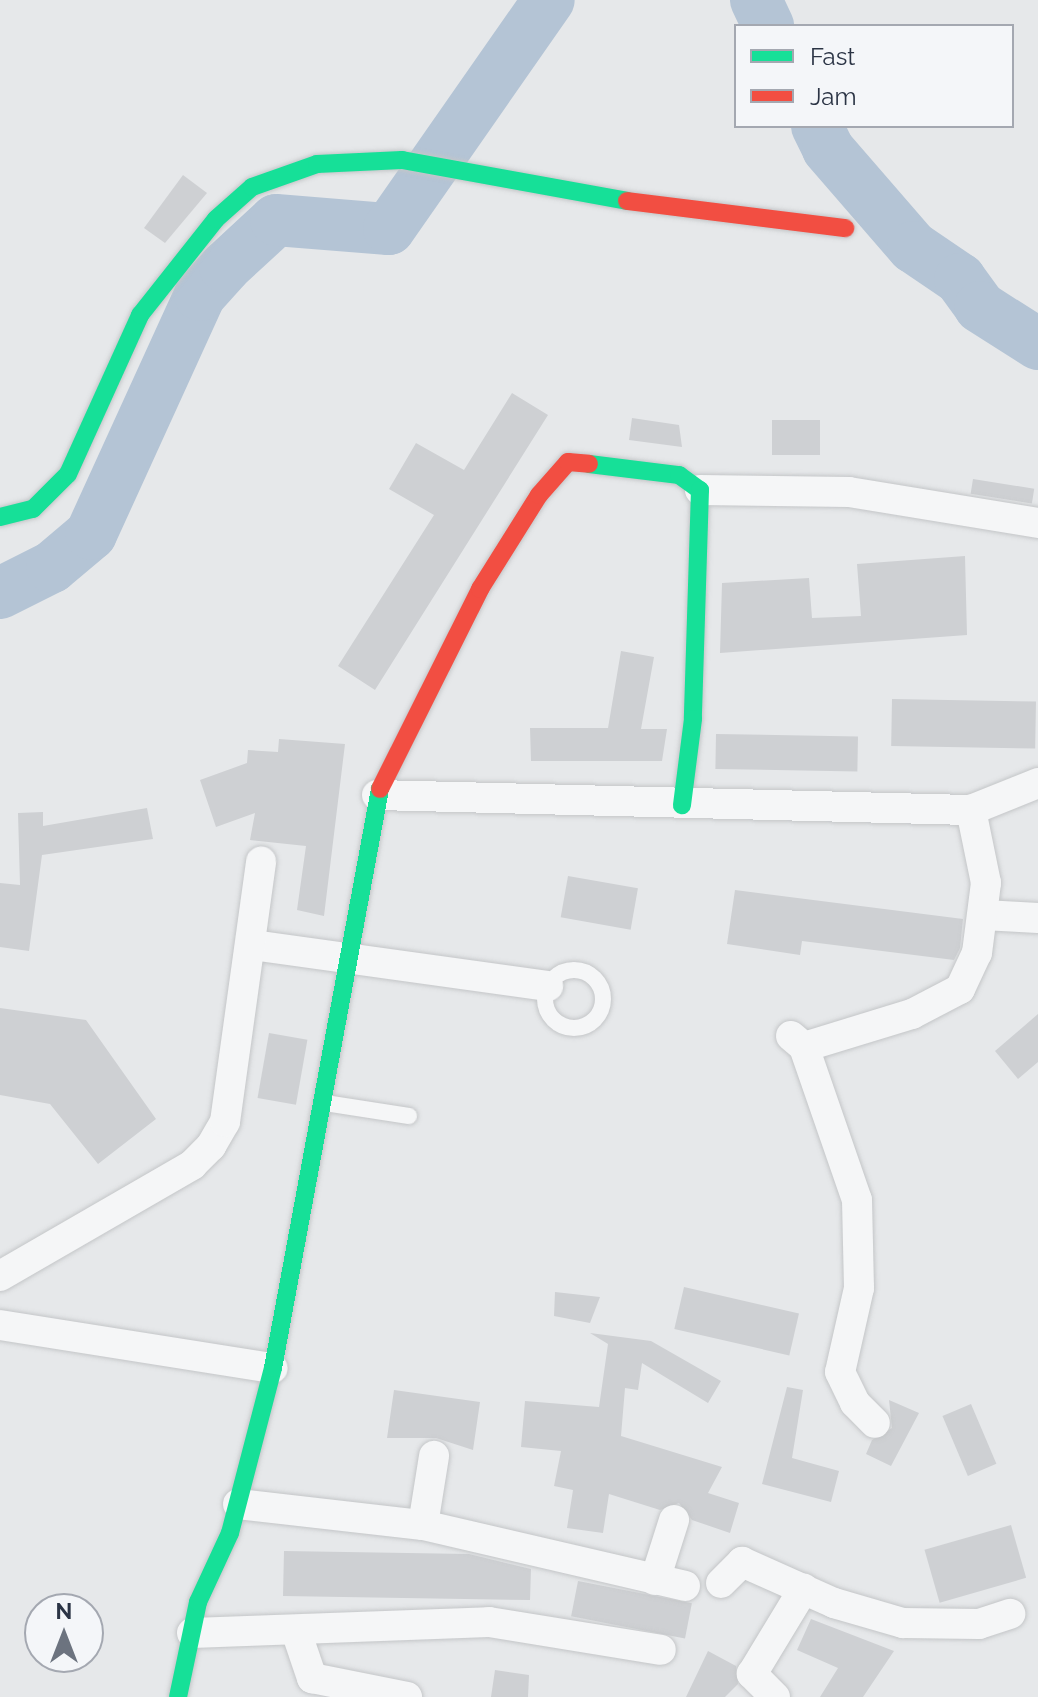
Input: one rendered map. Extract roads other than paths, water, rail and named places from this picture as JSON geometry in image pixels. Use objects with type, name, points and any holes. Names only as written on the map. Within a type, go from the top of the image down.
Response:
[{"type":"street","points":[[0,517],[33,509],[68,474],[140,315],[186,254],[252,187],[317,164],[402,160],[654,206],[845,228]]},
{"type":"street","points":[[178,1697],[192,1633],[238,1504],[273,1368],[325,1103],[377,795],[480,589],[539,495],[568,462],[679,475],[700,490],[849,492],[1038,523]]},
{"type":"street","points":[[682,805],[693,719],[700,490]]},
{"type":"street","points":[[377,795],[971,810],[1038,783]]},
{"type":"street","points":[[875,1423],[855,1403],[840,1372],[859,1288],[857,1200],[798,1042],[912,1014],[960,989],[977,953],[986,883],[971,810]]},
{"type":"street","points":[[0,1276],[192,1165],[211,1146],[225,1122],[252,945],[261,861]]},
{"type":"street","points":[[984,915],[1038,918]]},
{"type":"street","points":[[252,945],[349,956],[548,986]]},
{"type":"street","points":[[0,1325],[273,1368]]},
{"type":"street","points":[[423,1525],[434,1456]]},
{"type":"street","points":[[238,1504],[423,1525],[685,1586]]},
{"type":"street","points":[[655,1580],[674,1520]]},
{"type":"street","points":[[721,1583],[742,1562],[903,1623],[979,1624],[1010,1614]]},
{"type":"street","points":[[775,1697],[752,1674],[804,1588]]},
{"type":"street","points":[[192,1633],[489,1622],[661,1650]]},
{"type":"street","points":[[296,1631],[312,1678],[407,1697]]},
{"type":"lane","points":[[325,1103],[409,1116]]},
{"type":"waterway","points":[[0,593],[52,567],[91,534],[200,295],[225,267],[276,220],[389,229],[549,0]]},
{"type":"waterway","points":[[756,0],[767,24]]},
{"type":"waterway","points":[[818,128],[828,149],[913,247],[960,279],[980,307],[1038,344]]}]
